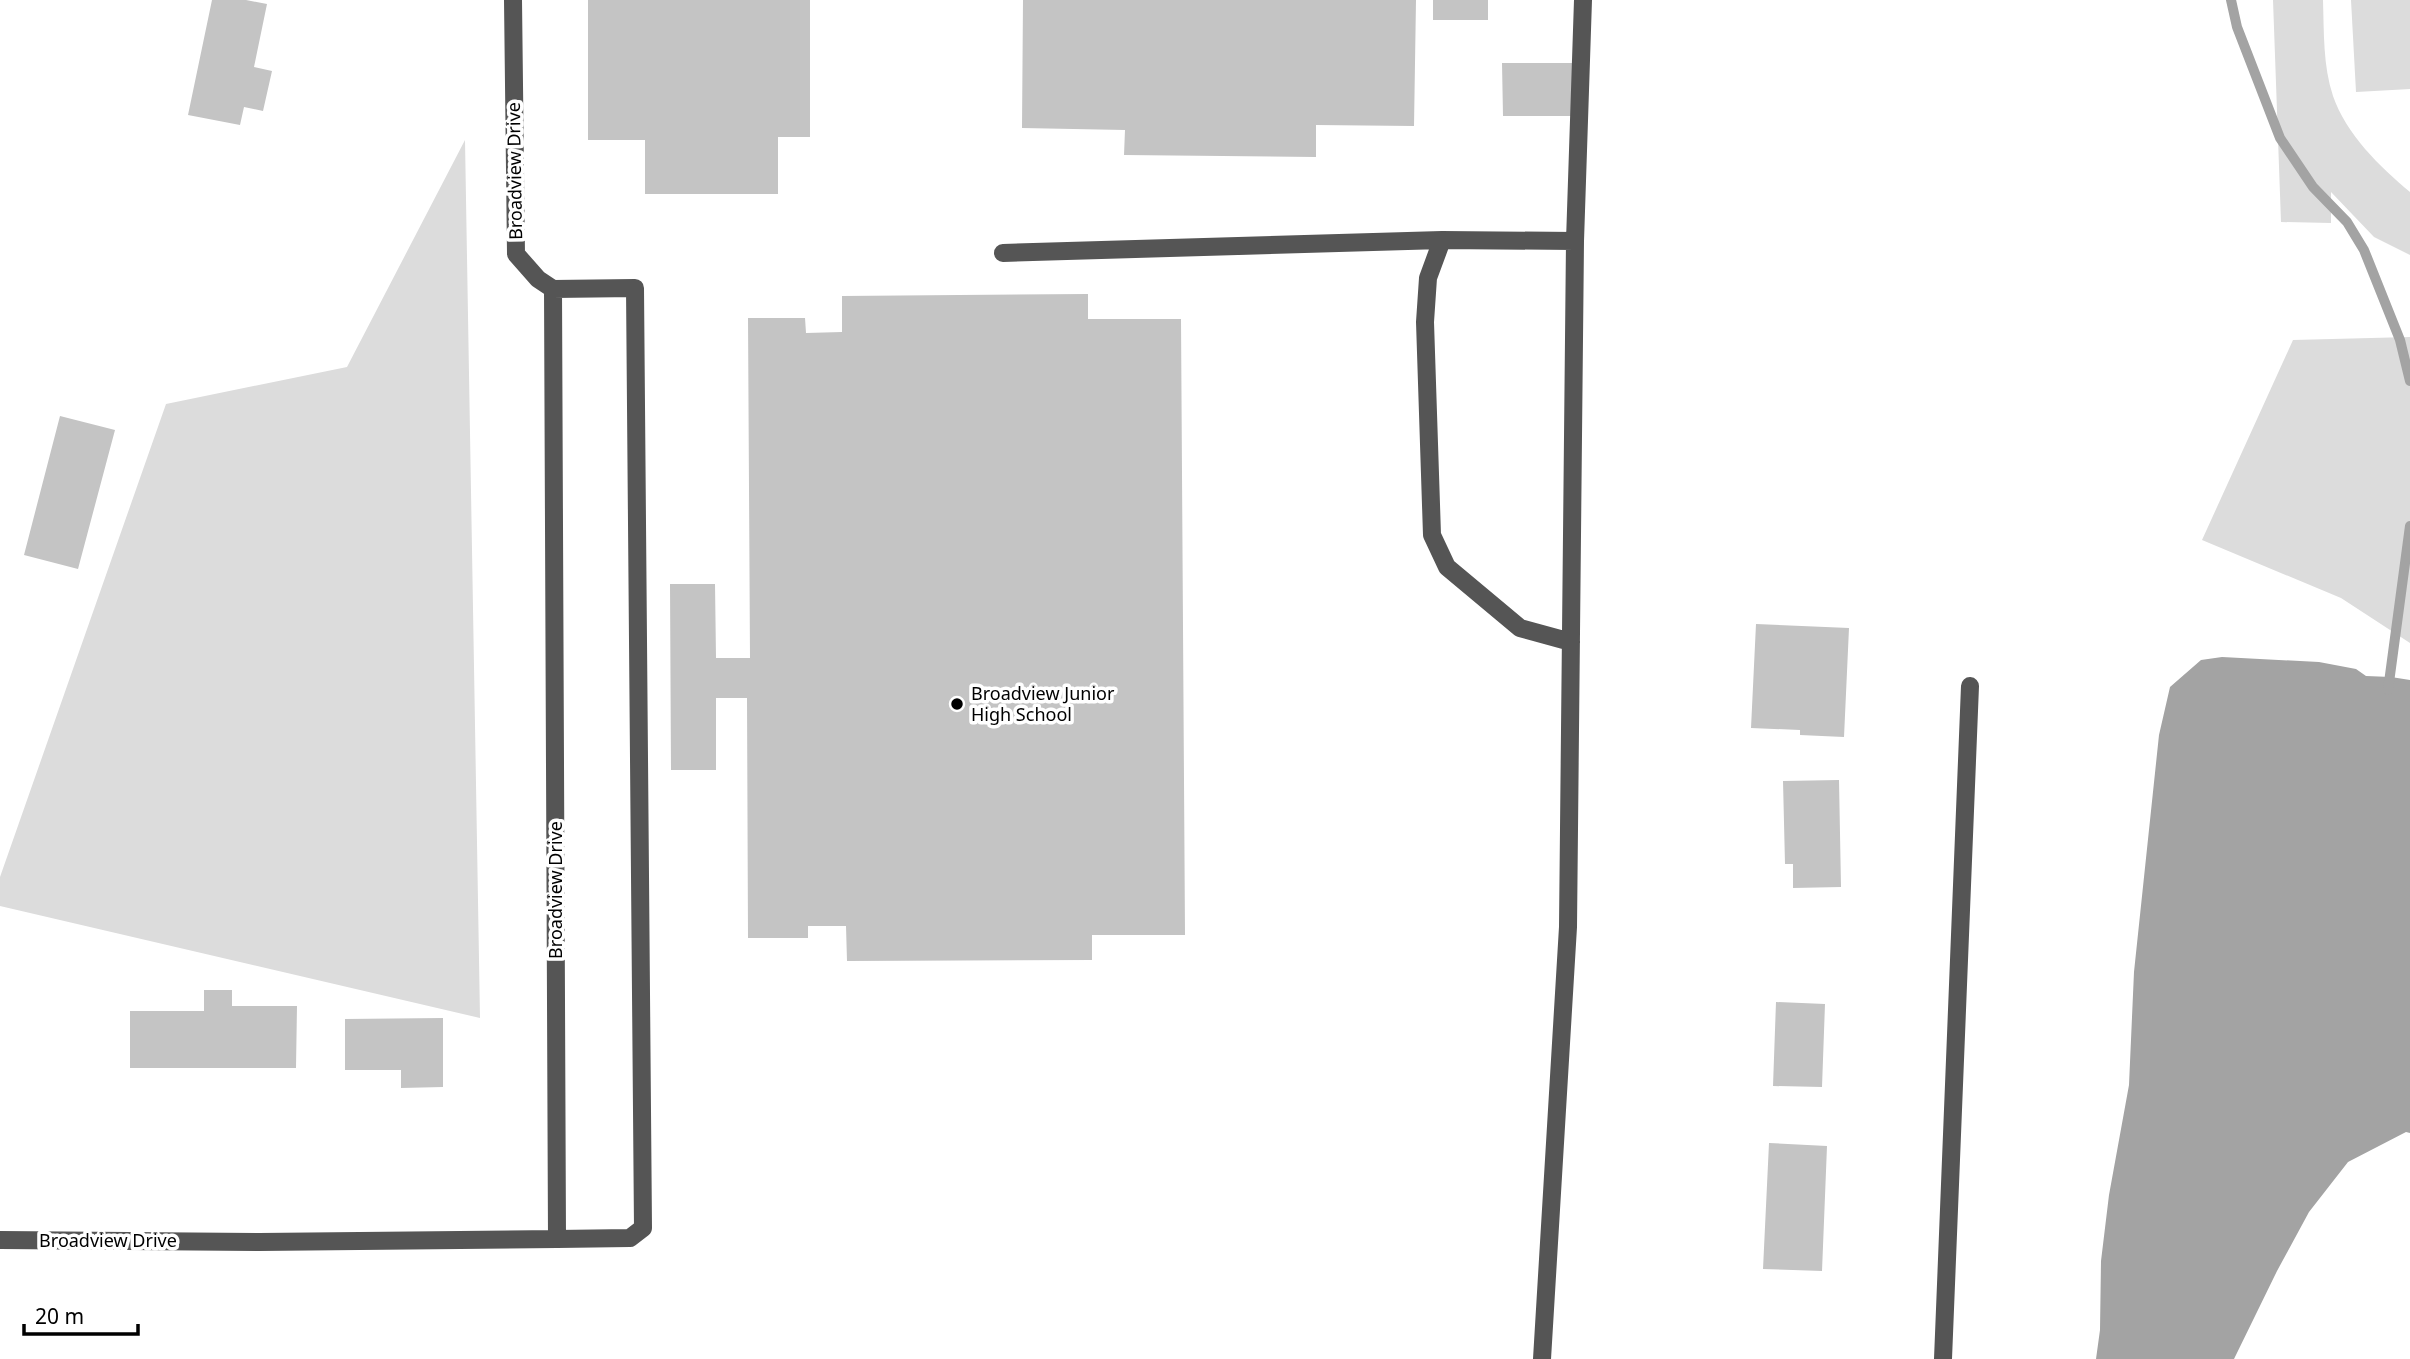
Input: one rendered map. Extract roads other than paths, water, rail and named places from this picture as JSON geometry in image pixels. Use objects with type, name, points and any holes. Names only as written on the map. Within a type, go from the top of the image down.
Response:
[{"type":"street","name":"Broadview Drive","points":[[0,1240],[259,1242],[557,1239],[553,289],[538,279],[516,254],[513,0]]},
{"type":"street","points":[[1542,1359],[1568,927],[1575,241],[1583,0]]},
{"type":"street","points":[[1003,253],[1442,240],[1575,241]]},
{"type":"street","points":[[1442,240],[1428,278],[1425,322],[1432,535],[1447,567],[1520,628],[1571,642]]},
{"type":"street","points":[[553,289],[635,288],[643,1214],[643,1228],[630,1238],[557,1239]]},
{"type":"street","points":[[1943,1359],[1970,686]]},
{"type":"waterway","points":[[2231,0],[2237,27],[2280,138],[2313,187],[2347,222],[2364,250],[2400,340],[2410,381]]},
{"type":"waterway","points":[[2388,690],[2410,526]]},
{"type":"place","name":"Broadview Junior High School","points":[[957,704]]}]
